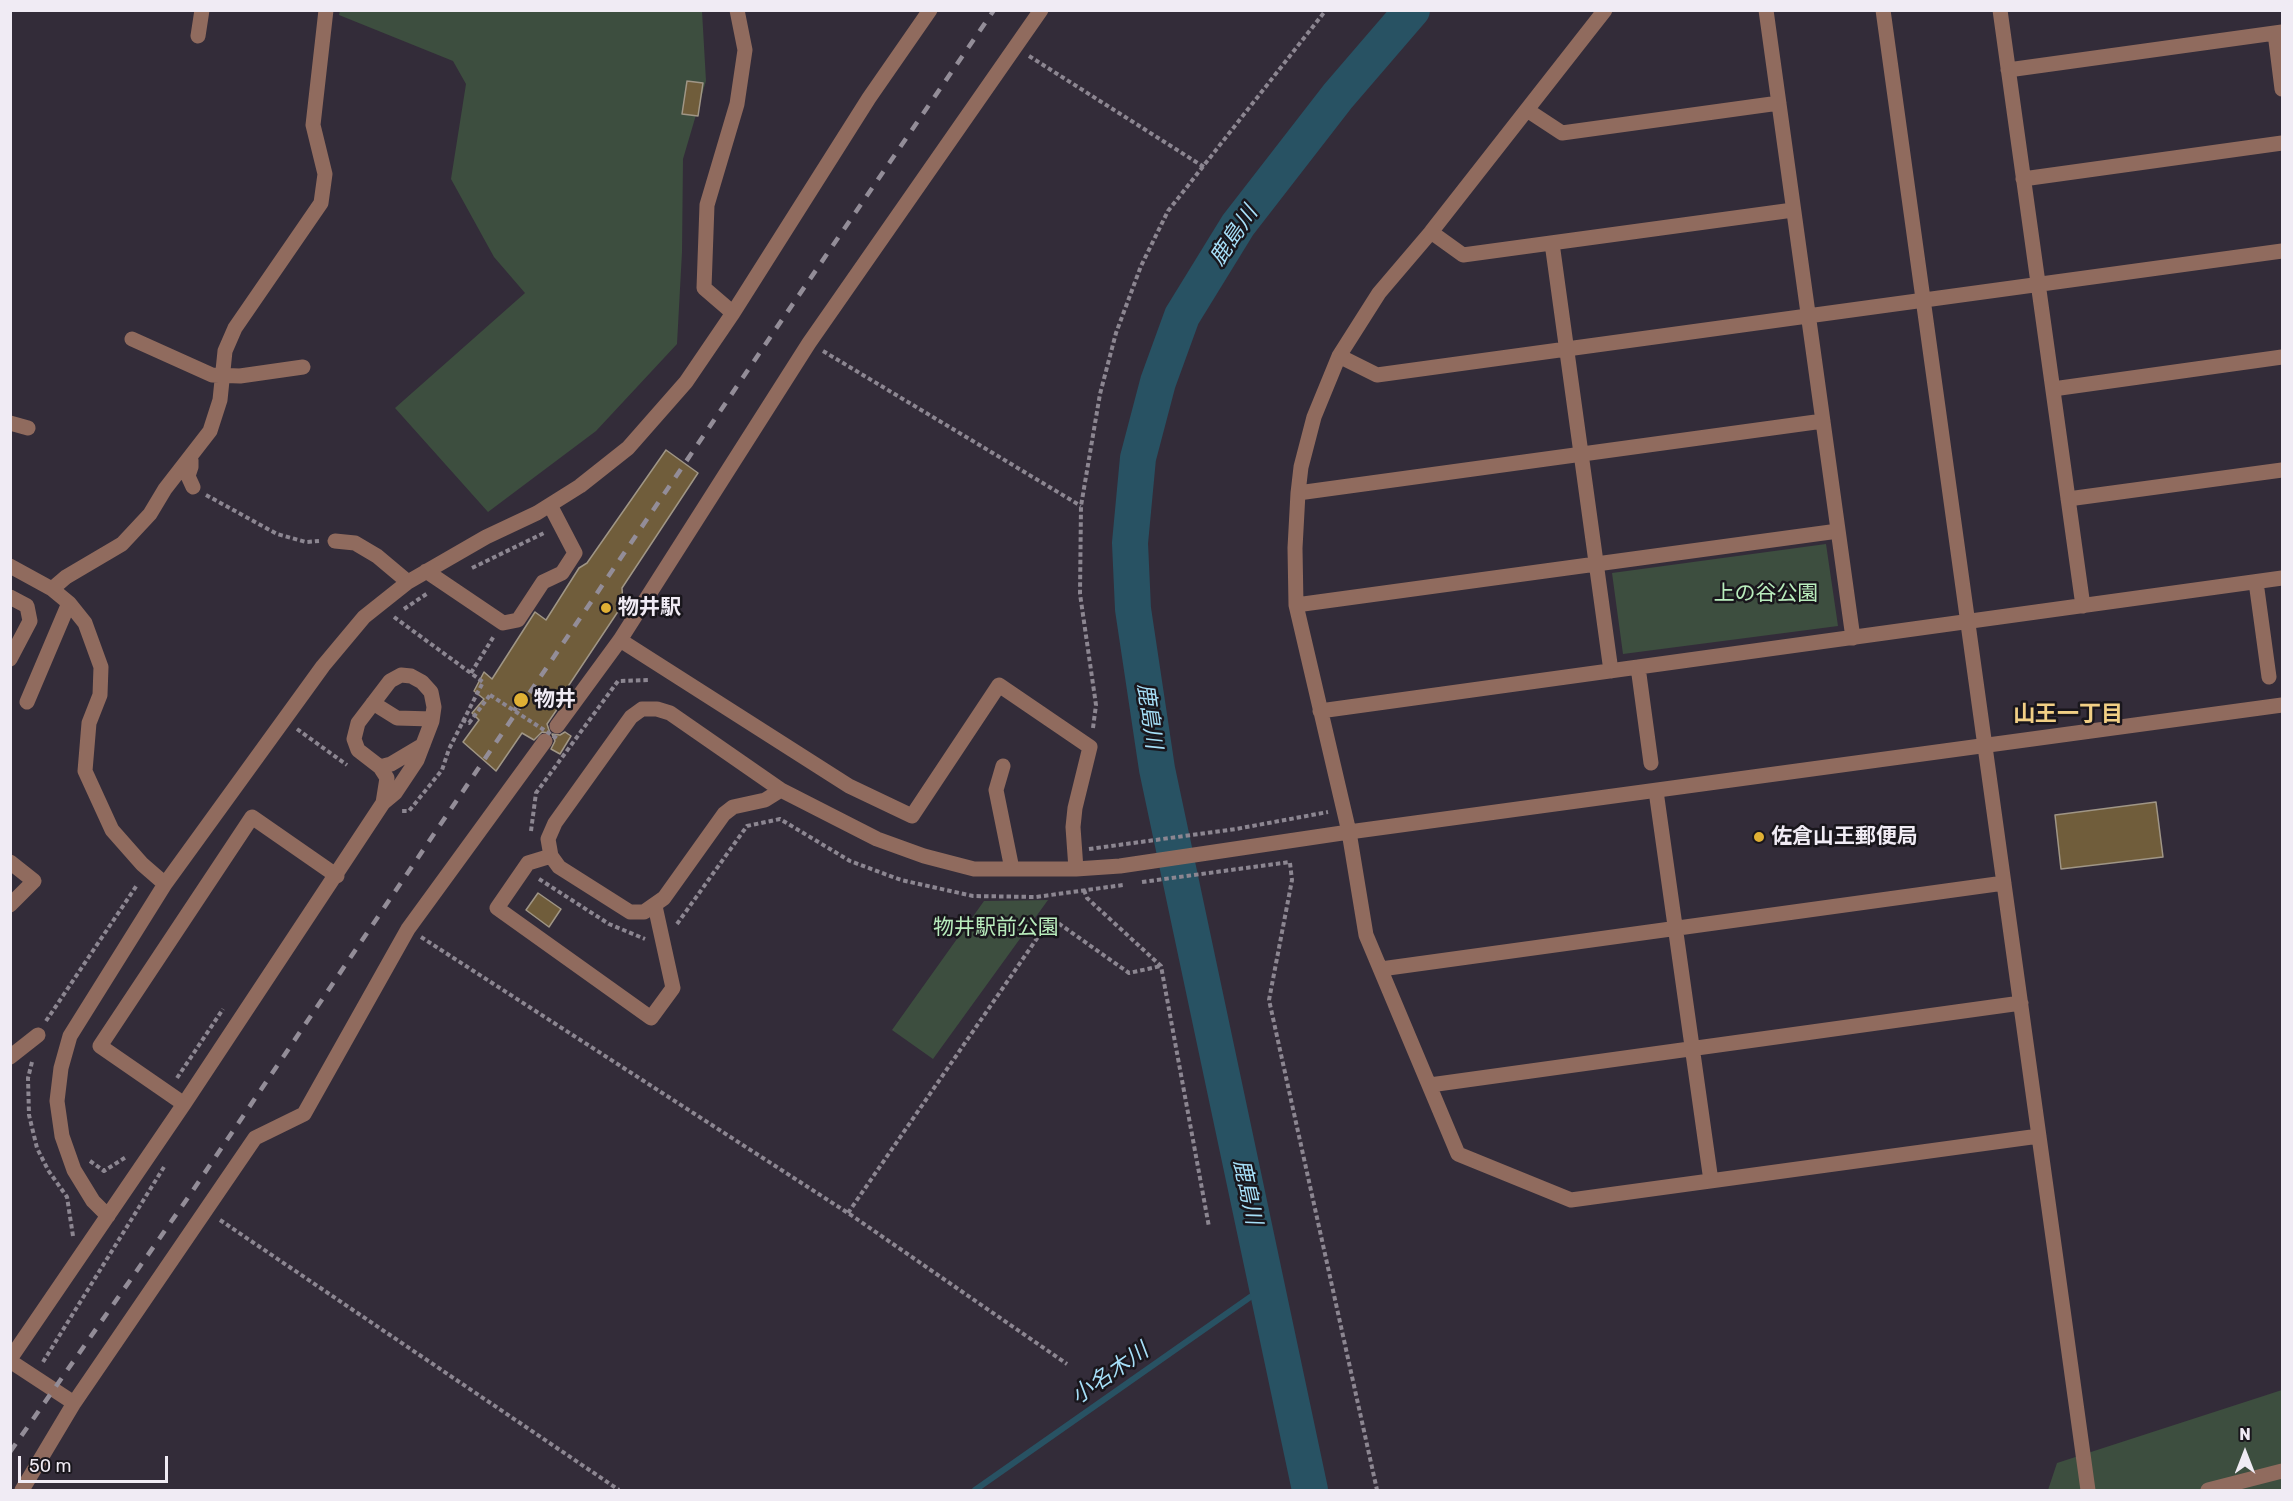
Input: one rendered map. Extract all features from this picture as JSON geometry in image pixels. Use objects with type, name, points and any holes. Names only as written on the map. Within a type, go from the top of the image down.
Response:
[{"type":"street","points":[[198,36],[202,10]]},
{"type":"street","points":[[52,589],[66,577],[122,544],[150,514],[165,489],[210,431],[220,400],[225,351],[235,328],[321,203],[325,174],[313,125],[326,10]]},
{"type":"street","points":[[733,313],[704,288],[707,205],[737,104],[745,50],[737,10]]},
{"type":"street","points":[[108,1216],[93,1201],[74,1170],[62,1136],[57,1101],[61,1068],[70,1036],[165,884],[323,666],[364,617],[408,582],[426,571],[486,537],[537,513],[580,486],[628,448],[686,382],[733,313],[869,98],[930,10]]},
{"type":"street","points":[[22,1491],[74,1403],[204,1209],[255,1138],[304,1114],[408,929],[553,735],[620,640],[809,343],[1017,48],[1041,10]]},
{"type":"street","points":[[1605,10],[1431,232],[1379,293],[1339,356],[1314,417],[1301,467],[1298,494],[1296,605],[1349,832],[1366,935],[1458,1154],[1571,1200],[2039,1136]]},
{"type":"street","points":[[1766,10],[1853,638]]},
{"type":"street","points":[[1883,10],[2088,1491]]},
{"type":"street","points":[[2000,10],[2083,606]]},
{"type":"street","points":[[2008,70],[2279,33],[2283,89]]},
{"type":"street","points":[[1527,110],[1562,133],[1779,103]]},
{"type":"street","points":[[2023,178],[2283,143]]},
{"type":"street","points":[[1431,232],[1463,255],[1793,210]]},
{"type":"street","points":[[1552,243],[1611,671]]},
{"type":"street","points":[[1339,356],[1377,375],[2283,251]]},
{"type":"street","points":[[132,339],[212,375],[223,377],[303,367]]},
{"type":"street","points":[[2052,389],[2283,357]]},
{"type":"street","points":[[1298,494],[1823,421]]},
{"type":"street","points":[[10,423],[28,428]]},
{"type":"street","points":[[190,457],[191,467],[188,476],[192,487]]},
{"type":"street","points":[[2068,500],[2283,470]]},
{"type":"street","points":[[426,571],[503,623],[518,620],[543,582],[562,573],[575,553],[550,505]]},
{"type":"street","points":[[1296,605],[1838,531]]},
{"type":"street","points":[[335,541],[355,543],[377,556],[408,582]]},
{"type":"street","points":[[10,566],[52,589],[69,603],[85,623],[101,667],[100,695],[88,723],[85,771],[112,830],[142,864],[165,884]]},
{"type":"street","points":[[1320,711],[2283,578]]},
{"type":"street","points":[[2256,582],[2269,677]]},
{"type":"street","points":[[10,597],[27,606],[30,621],[10,659]]},
{"type":"street","points":[[27,702],[69,603]]},
{"type":"street","points":[[620,640],[849,786],[912,816],[999,685],[1090,747],[1072,827],[1076,869]]},
{"type":"street","points":[[1638,667],[1652,763]]},
{"type":"street","points":[[74,1403],[10,1360],[337,876],[383,804],[395,793],[417,760],[434,706],[431,692],[422,682],[411,676],[401,675],[390,681],[358,723],[354,740],[358,750],[380,767],[387,778],[383,804]]},
{"type":"street","points":[[373,703],[397,718],[432,718]]},
{"type":"street","points":[[782,790],[765,800],[733,807],[723,814],[664,898],[644,912],[630,912],[559,867],[551,856],[548,839],[555,823],[631,717],[642,709],[657,709],[670,713],[782,790],[877,839],[924,856],[974,869],[1076,869],[1120,866],[1349,832],[2283,705]]},
{"type":"street","points":[[380,767],[391,764],[423,745]]},
{"type":"street","points":[[1003,766],[996,790],[1012,869]]},
{"type":"street","points":[[1656,790],[1710,1181]]},
{"type":"street","points":[[184,1104],[100,1046],[252,818],[337,876]]},
{"type":"street","points":[[551,856],[528,863],[497,908],[651,1018],[673,988],[655,906]]},
{"type":"street","points":[[10,862],[34,881],[10,905]]},
{"type":"street","points":[[1381,969],[2004,883]]},
{"type":"street","points":[[1430,1085],[2020,1003]]},
{"type":"street","points":[[10,1057],[38,1035]]},
{"type":"street","points":[[2208,1491],[2283,1471]]},
{"type":"path","points":[[1090,747],[1096,705],[1080,594],[1081,506],[1100,394],[1116,333],[1140,266],[1168,211],[1326,10]]},
{"type":"path","points":[[1017,48],[1204,166]]},
{"type":"path","points":[[809,343],[1081,506]]},
{"type":"path","points":[[192,487],[215,502],[277,534],[306,542],[335,541]]},
{"type":"path","points":[[468,569],[549,530]]},
{"type":"path","points":[[471,673],[503,623]]},
{"type":"path","points":[[462,720],[469,723],[490,695],[516,708],[553,735]]},
{"type":"path","points":[[1119,845],[1236,829],[1329,812]]},
{"type":"path","points":[[673,930],[747,826],[780,819],[850,861],[901,880],[974,896],[1036,897],[1126,884]]},
{"type":"path","points":[[1287,841],[1292,880],[1269,1000],[1377,1491]]},
{"type":"path","points":[[1137,883],[1290,862]]},
{"type":"path","points":[[1076,869],[1087,898],[1161,966],[1209,1227]]},
{"type":"path","points":[[539,879],[609,924],[647,940]]},
{"type":"path","points":[[848,1213],[1051,918],[1129,973],[1161,966]]},
{"type":"path","points":[[408,929],[848,1213],[1067,1364]]},
{"type":"path","points":[[204,1209],[619,1491]]},
{"type":"green space","points":[[340,10],[702,11],[706,81],[683,159],[682,252],[677,344],[596,431],[488,512],[395,408],[525,293],[494,257],[451,179],[466,84],[453,61],[339,15]]},
{"type":"green space","name":"上の谷公園","points":[[1826,544],[1838,626],[1623,654],[1612,573]]},
{"type":"green space","name":"物井駅前公園","points":[[1048,900],[933,1059],[892,1030],[984,901]]},
{"type":"green space","points":[[2282,1390],[2282,1490],[2048,1490],[2057,1463]]},
{"type":"building","points":[[687,81],[703,83],[698,116],[682,114]]},
{"type":"building","name":"物井駅","points":[[666,450],[698,473],[622,588],[623,604],[559,700],[562,702],[547,724],[550,733],[542,732],[534,740],[522,733],[496,771],[463,742],[479,720],[472,713],[484,699],[474,691],[484,672],[492,679],[535,612],[546,620],[579,568],[587,563]]},
{"type":"building","points":[[565,732],[571,736],[560,754],[551,749],[555,741],[552,734],[560,735]]},
{"type":"building","points":[[2156,802],[2163,857],[2061,869],[2055,815]]},
{"type":"building","points":[[538,893],[561,909],[549,927],[526,910]]},
{"type":"waterway","name":"鹿島川","points":[[1310,1490],[1157,769],[1133,609],[1130,543],[1138,458],[1158,382],[1182,316],[1238,225],[1338,96],[1412,10]]},
{"type":"waterway","name":"小名木川","points":[[975,1490],[1266,1286]]},
{"type":"railway","points":[[10,1452],[187,1199],[994,10]]},
{"type":"place","name":"物井駅","points":[[606,608]]},
{"type":"place","name":"物井","points":[[521,700]]},
{"type":"place","name":"佐倉山王郵便局","points":[[1759,837]]},
{"type":"district","name":"山王一丁目","points":[[2068,715]]}]
